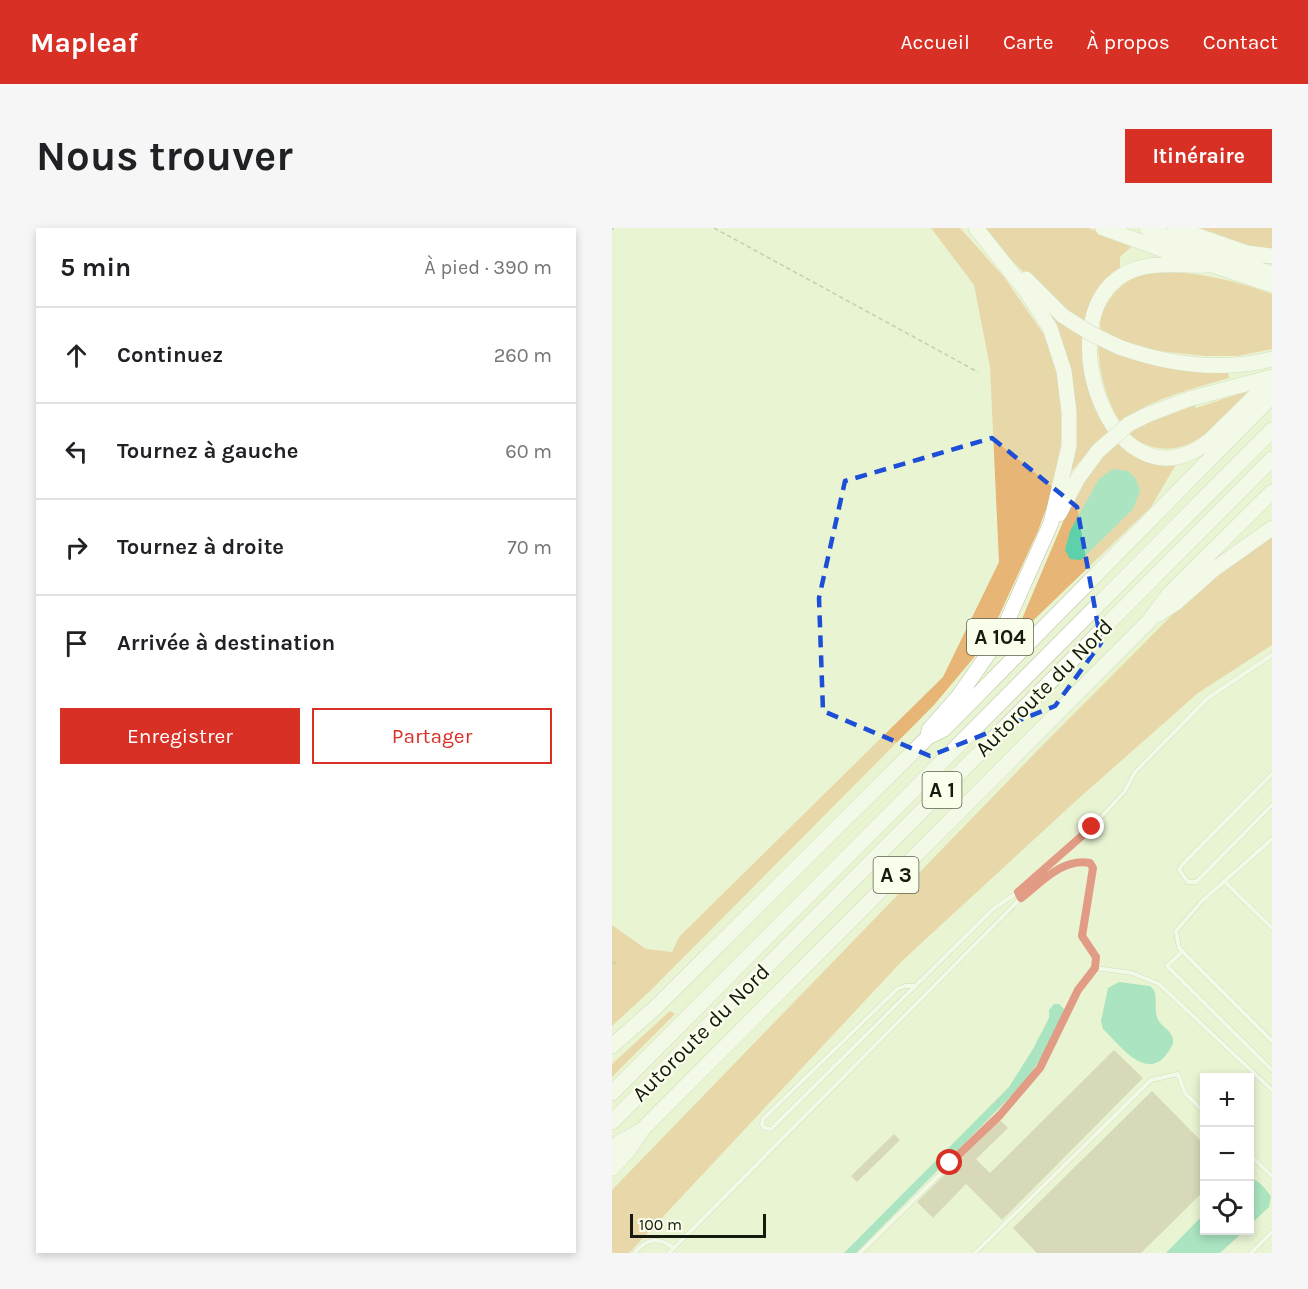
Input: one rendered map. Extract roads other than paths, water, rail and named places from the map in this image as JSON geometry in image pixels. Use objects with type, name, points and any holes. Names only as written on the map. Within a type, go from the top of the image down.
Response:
[{"type":"highway","points":[[976,228],[1063,316],[1119,347],[1176,363],[1206,366],[1235,366],[1272,359]]},
{"type":"highway","points":[[976,228],[1026,291],[1050,328],[1064,371],[1069,412],[1069,446],[1051,523]]},
{"type":"highway","points":[[1103,228],[1272,285]]},
{"type":"highway","points":[[1147,228],[1178,242],[1272,274]]},
{"type":"highway","points":[[1175,228],[1247,253],[1272,256]]},
{"type":"highway","points":[[1208,265],[1153,266],[1124,274],[1112,283],[1097,306],[1092,322],[1090,344],[1090,360],[1102,408],[1126,442],[1136,450],[1160,458],[1173,457],[1198,450],[1272,378]]},
{"type":"highway","name":"A 104","points":[[928,737],[929,730],[958,697],[1000,637],[1051,523],[1060,513],[1078,478],[1098,451],[1129,424],[1168,406],[1272,378]]},
{"type":"highway","points":[[612,1046],[655,1008],[928,737],[944,729],[1272,396]]},
{"type":"highway","name":"Autoroute du Nord","points":[[612,1093],[1272,430]]},
{"type":"highway","name":"Autoroute du Nord","points":[[612,1122],[1272,459]]},
{"type":"highway","name":"A 3","points":[[612,1151],[620,1142],[642,1130],[1149,621],[1169,594],[1272,492]]},
{"type":"highway","points":[[1149,621],[1177,602],[1213,570],[1272,528]]},
{"type":"highway","points":[[612,1168],[628,1151],[642,1130]]},
{"type":"lane","points":[[915,986],[897,989],[763,1119],[764,1128],[771,1129],[993,909],[1018,892],[1092,827],[1125,791],[1135,772],[1208,698],[1272,655]]},
{"type":"lane","points":[[1272,774],[1182,865],[1179,870],[1182,875],[1188,882],[1196,882],[1272,806]]},
{"type":"lane","points":[[1272,840],[1201,902],[1176,931],[1177,942],[1183,951],[1272,1041]]},
{"type":"lane","points":[[669,1253],[1021,898],[1065,864],[1078,861],[1090,863],[1093,868],[1082,936],[1096,957],[1095,968],[1078,990],[1048,1055],[1030,1082],[1000,1115],[860,1253]]},
{"type":"lane","points":[[1224,881],[1272,928]]},
{"type":"lane","points":[[1018,892],[1021,898]]},
{"type":"lane","points":[[1183,951],[1167,966],[1272,1070]]},
{"type":"lane","points":[[1095,968],[1132,974],[1159,984],[1272,1090]]},
{"type":"lane","points":[[975,1253],[1151,1080],[1178,1074],[1185,1093],[1200,1108]]},
{"type":"lane","points":[[1254,1159],[1272,1176]]},
{"type":"lane","points":[[1251,1253],[1272,1232]]},
{"type":"lane","points":[[634,1253],[644,1243],[651,1241],[661,1242],[674,1248]]}]
